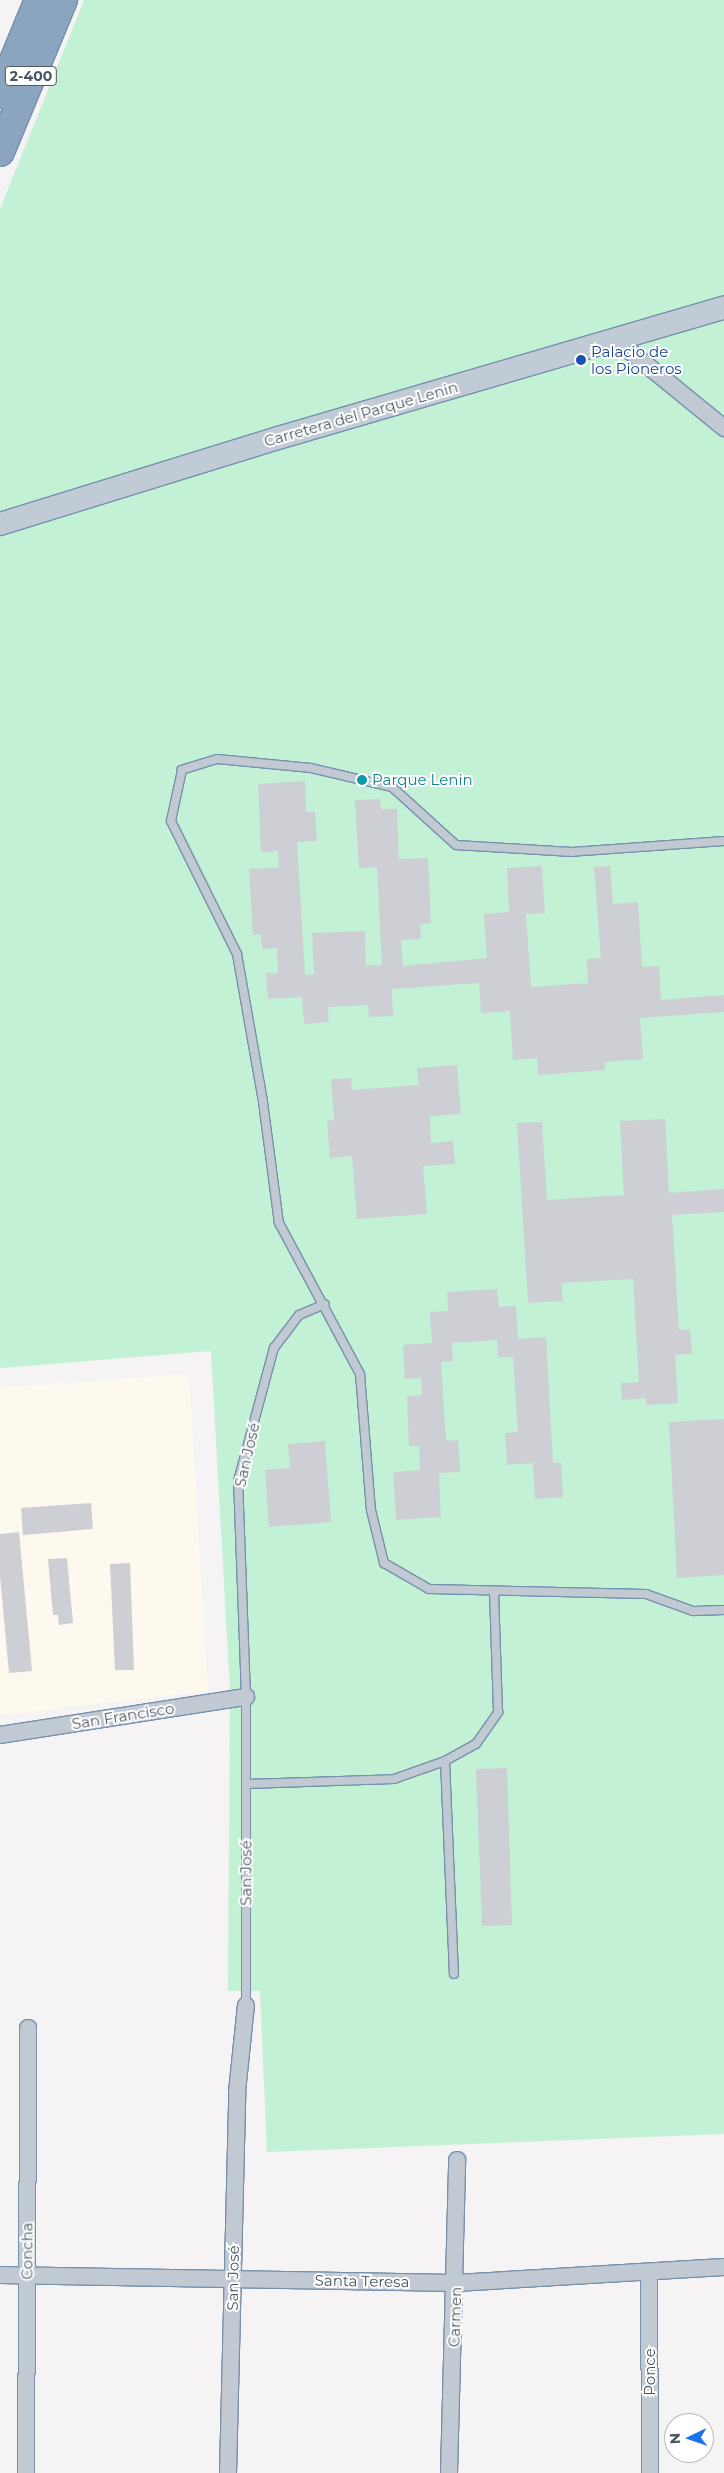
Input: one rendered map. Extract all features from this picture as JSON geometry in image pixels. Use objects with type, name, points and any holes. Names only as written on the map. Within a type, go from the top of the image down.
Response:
[{"type":"highway","name":"2-400","points":[[0,94],[39,0]]},
{"type":"highway","name":"2-400","points":[[0,152],[62,0]]},
{"type":"street","name":"Carretera del Parque Lenin","points":[[0,524],[278,438],[724,308]]},
{"type":"street","points":[[615,339],[724,428]]},
{"type":"street","name":"San Francisco","points":[[0,1735],[246,1697]]},
{"type":"street","name":"San José","points":[[228,2473],[238,2092],[246,2005]]},
{"type":"street","name":"Concha","points":[[26,2473],[28,2028]]},
{"type":"street","name":"Carmen","points":[[449,2473],[456,2282],[457,2160]]},
{"type":"street","name":"Santa Teresa","points":[[0,2275],[456,2282],[724,2267]]},
{"type":"street","name":"Ponce","points":[[649,2272],[650,2473]]},
{"type":"lane","points":[[724,841],[572,852],[456,845],[392,787],[311,768],[217,759],[182,770],[170,820],[237,954],[263,1102],[279,1223],[325,1304],[360,1374],[371,1510],[384,1563],[429,1589],[494,1593],[646,1594],[693,1611],[724,1610]]},
{"type":"lane","name":"San José","points":[[246,2005],[246,1697],[238,1481],[274,1348],[299,1315],[325,1304]]},
{"type":"lane","points":[[247,1784],[394,1779],[445,1761],[476,1744],[498,1712],[494,1593]]},
{"type":"lane","points":[[445,1761],[454,1974]]},
{"type":"shaded area","points":[[189,1374],[208,1691],[0,1715],[0,1388]]},
{"type":"green space","name":"Parque Lenin","points":[[84,0],[724,0],[724,2134],[267,2152],[260,1991],[228,1991],[230,1691],[211,1351],[0,1368],[0,209]]},
{"type":"building","points":[[305,781],[306,812],[315,812],[317,841],[297,842],[305,975],[314,974],[312,933],[365,931],[366,965],[382,965],[377,867],[359,868],[355,800],[380,799],[381,809],[397,809],[399,859],[428,858],[431,923],[420,924],[421,939],[401,940],[403,966],[487,958],[484,914],[509,912],[507,868],[542,866],[545,913],[526,914],[531,987],[588,983],[587,959],[601,958],[594,867],[610,866],[613,904],[638,902],[642,967],[659,966],[661,1000],[724,995],[724,1012],[640,1018],[643,1059],[605,1062],[605,1070],[538,1075],[537,1058],[513,1060],[510,1011],[481,1013],[479,983],[392,989],[393,1016],[369,1017],[368,1005],[328,1007],[329,1022],[304,1024],[302,997],[268,999],[266,973],[278,973],[277,948],[262,949],[261,934],[253,935],[249,869],[279,868],[278,851],[261,852],[258,784]]},
{"type":"building","points":[[457,1065],[461,1114],[430,1116],[431,1143],[453,1141],[455,1164],[423,1166],[427,1214],[357,1219],[352,1156],[330,1158],[327,1121],[334,1120],[331,1079],[351,1078],[352,1090],[419,1085],[417,1068]]},
{"type":"building","points":[[665,1119],[669,1193],[724,1189],[724,1212],[672,1215],[679,1330],[690,1329],[692,1354],[675,1355],[678,1403],[646,1405],[646,1398],[622,1400],[621,1383],[639,1382],[633,1279],[561,1283],[563,1301],[528,1303],[517,1123],[542,1122],[547,1200],[624,1195],[620,1121]]},
{"type":"building","points":[[497,1289],[499,1307],[516,1306],[518,1339],[546,1337],[553,1463],[561,1463],[563,1497],[535,1499],[533,1463],[507,1465],[505,1433],[518,1432],[513,1357],[498,1357],[497,1340],[452,1343],[453,1361],[441,1362],[446,1441],[458,1440],[460,1472],[439,1473],[441,1517],[396,1520],[393,1472],[420,1470],[419,1446],[409,1446],[407,1396],[422,1395],[421,1378],[405,1379],[403,1345],[432,1343],[430,1312],[448,1311],[447,1292]]},
{"type":"building","points":[[724,1419],[724,1575],[677,1578],[669,1422]]},
{"type":"building","points":[[325,1441],[331,1522],[269,1527],[265,1470],[290,1468],[288,1444]]},
{"type":"building","points":[[91,1503],[93,1529],[23,1535],[21,1508]]},
{"type":"building","points":[[19,1532],[32,1671],[9,1673],[0,1576],[0,1534]]},
{"type":"building","points":[[67,1558],[73,1623],[59,1625],[58,1615],[53,1615],[48,1559]]},
{"type":"building","points":[[130,1563],[134,1670],[115,1670],[110,1564]]},
{"type":"building","points":[[507,1768],[512,1925],[482,1926],[476,1769]]},
{"type":"place","name":"Palacio de los Pioneros","points":[[581,360]]},
{"type":"place","name":"Parque Lenin","points":[[362,780]]}]
